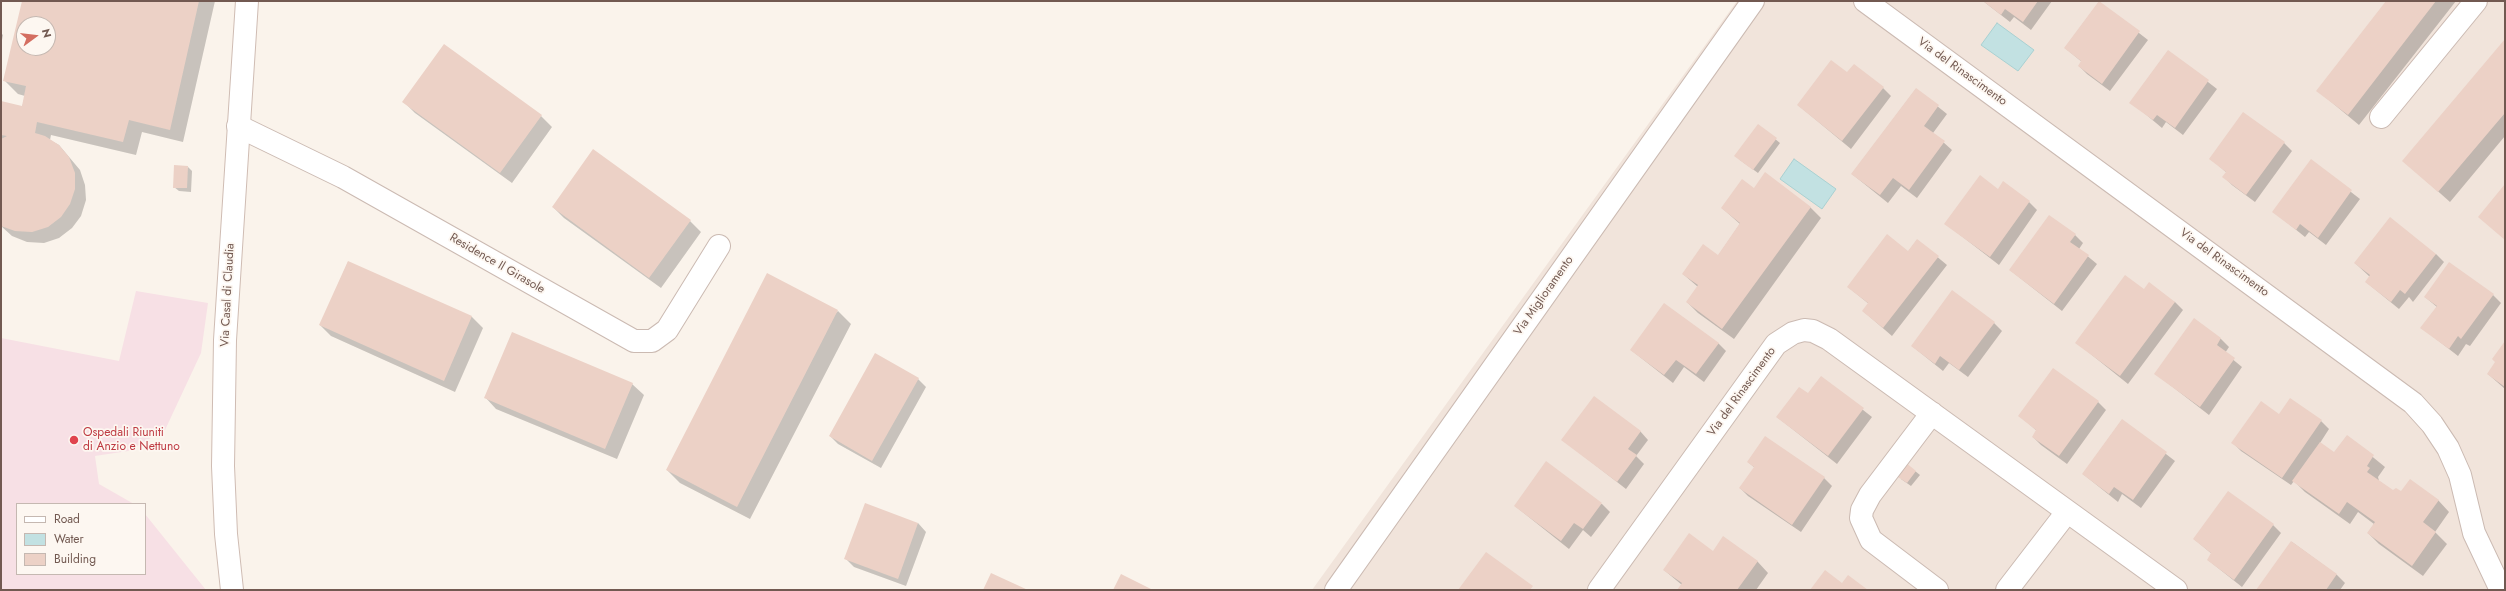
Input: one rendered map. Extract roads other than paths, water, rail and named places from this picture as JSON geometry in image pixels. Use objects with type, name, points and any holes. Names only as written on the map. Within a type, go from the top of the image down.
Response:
[{"type":"street","name":"Via Casal di Claudia","points":[[232,590],[225,508],[224,398],[227,288],[247,1]]},
{"type":"street","name":"Via Miglioramento","points":[[1336,590],[1753,1]]},
{"type":"street","name":"Via del Rinascimento","points":[[1865,1],[2413,402],[2432,424],[2452,456],[2460,475],[2474,533],[2501,590]]},
{"type":"street","points":[[2381,117],[2476,1]]},
{"type":"street","name":"Residence Il Girasole","points":[[238,126],[343,177],[634,341],[652,341],[667,330],[719,246]]},
{"type":"street","name":"Via del Rinascimento","points":[[1599,590],[1776,344],[1793,333],[1804,330],[1820,334],[1932,413],[2176,590]]},
{"type":"street","points":[[1932,413],[1870,495],[1862,510],[1861,518],[1871,540],[1937,590]]},
{"type":"street","points":[[2007,590],[2067,512]]},
{"type":"water","points":[[1997,23],[2034,50],[2018,71],[1981,45]]},
{"type":"water","points":[[1794,159],[1836,189],[1822,209],[1780,179]]},
{"type":"place","name":"Ospedali Riuniti di Anzio e Nettuno","points":[[74,440]]}]
